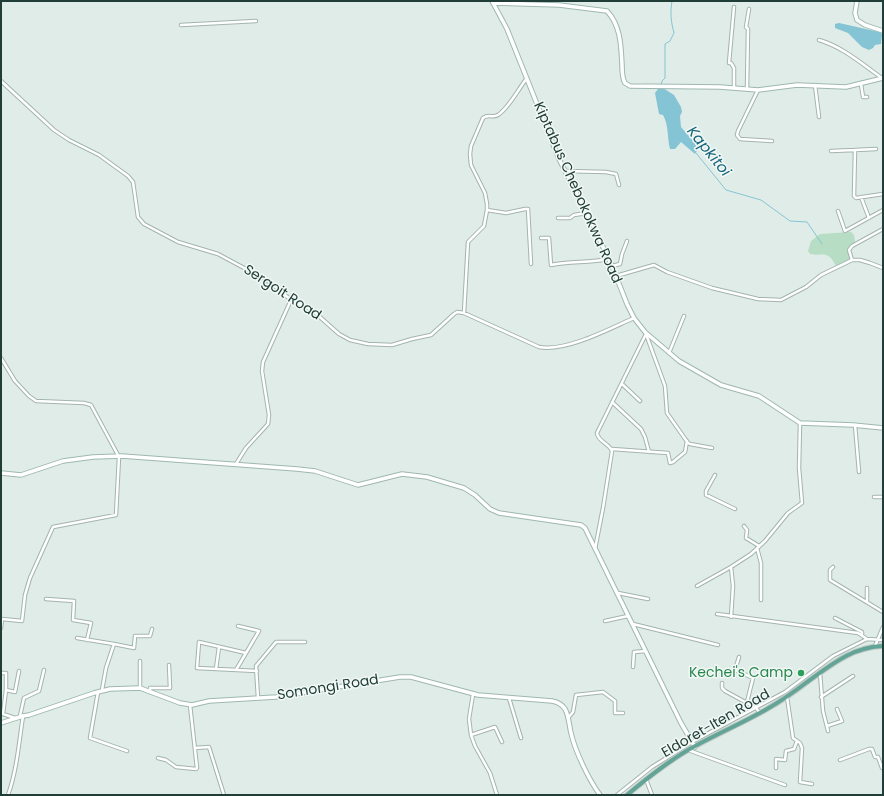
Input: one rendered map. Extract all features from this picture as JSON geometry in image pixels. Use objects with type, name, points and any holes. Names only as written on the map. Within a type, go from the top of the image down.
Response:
[{"type":"main road","name":"Eldoret-Iten Road","points":[[627,795],[687,750],[760,712],[787,696],[836,661],[856,651],[883,646]]},
{"type":"street","points":[[857,1],[855,13],[857,20],[865,25],[883,31]]},
{"type":"street","points":[[493,2],[559,5],[607,11],[617,28],[620,38],[623,77],[625,84],[628,85],[758,90],[791,85],[846,87],[883,78]]},
{"type":"street","name":"Kiptabus Chebokokwa Road","points":[[493,2],[507,29],[559,159],[612,266],[634,318],[646,334],[679,361],[723,386],[759,396],[800,423]]},
{"type":"street","points":[[734,8],[729,63],[731,63],[734,68],[734,88]]},
{"type":"street","points":[[747,89],[748,29],[746,27],[749,9]]},
{"type":"street","points":[[182,25],[256,21]]},
{"type":"street","points":[[819,40],[832,44],[883,78]]},
{"type":"street","points":[[527,78],[504,109],[497,115],[487,115],[483,118],[471,146],[471,165],[484,192],[487,210],[484,226],[468,242],[464,312],[533,345],[544,348],[560,346],[588,338],[634,318]]},
{"type":"street","name":"Sergoit Road","points":[[1,81],[54,130],[69,140],[99,155],[128,176],[133,182],[138,217],[141,222],[178,242],[210,251],[226,258],[271,283],[292,300],[312,310],[343,337],[358,343],[392,345],[428,336],[454,314],[464,312]]},
{"type":"street","points":[[861,84],[861,98],[867,97]]},
{"type":"street","points":[[815,85],[819,117]]},
{"type":"street","points":[[758,90],[737,135],[740,139],[772,141]]},
{"type":"street","points":[[831,151],[876,149]]},
{"type":"street","points":[[856,150],[854,196],[856,198],[883,194]]},
{"type":"street","points":[[565,172],[606,172],[616,174],[620,185]]},
{"type":"street","points":[[861,197],[869,218]]},
{"type":"street","points":[[487,210],[506,214],[528,209],[531,264]]},
{"type":"street","points":[[838,211],[845,231],[883,210]]},
{"type":"street","points":[[558,218],[570,218],[574,215],[587,214]]},
{"type":"street","points":[[852,260],[849,250],[852,246],[883,229]]},
{"type":"street","points":[[541,238],[550,238],[551,265],[562,262],[586,262],[608,259]]},
{"type":"street","points":[[612,266],[620,264],[627,241]]},
{"type":"street","points":[[615,276],[654,265],[667,272],[712,288],[758,300],[782,300],[806,287],[821,275],[852,260],[860,260],[883,268]]},
{"type":"street","points":[[236,464],[246,448],[269,422],[262,362],[292,300]]},
{"type":"street","points":[[669,353],[684,316]]},
{"type":"street","points":[[646,334],[597,431],[597,435],[612,449],[668,453],[670,462],[673,462],[685,452],[687,441]]},
{"type":"street","points":[[646,334],[665,386],[668,413],[690,444],[712,448]]},
{"type":"street","points":[[1,358],[15,381],[29,396],[36,401],[74,402],[91,405],[119,457],[116,516],[53,527],[24,595],[22,621],[2,619],[1,628]]},
{"type":"street","points":[[622,384],[640,402]]},
{"type":"street","points":[[612,402],[643,432],[649,452]]},
{"type":"street","points":[[697,586],[746,557],[766,541],[788,513],[802,503],[800,423],[855,425],[883,428]]},
{"type":"street","points":[[855,425],[859,472]]},
{"type":"street","points":[[595,549],[611,464],[612,449]]},
{"type":"street","points":[[1,473],[21,475],[63,461],[93,457],[119,457],[236,464],[315,471],[358,485],[399,474],[406,474],[427,477],[464,488],[475,495],[490,509],[499,514],[581,525],[585,528],[694,747]]},
{"type":"street","points":[[715,475],[706,491],[706,495],[735,509]]},
{"type":"street","points":[[874,497],[883,497]]},
{"type":"street","points":[[744,526],[747,530],[746,538],[758,547],[761,563],[761,600]]},
{"type":"street","points":[[730,616],[733,586],[731,567]]},
{"type":"street","points":[[832,567],[830,570],[830,580],[883,612]]},
{"type":"street","points":[[867,588],[867,602]]},
{"type":"street","points":[[618,593],[648,599]]},
{"type":"street","points":[[46,599],[74,602],[73,620],[91,623],[87,640]]},
{"type":"street","points":[[717,614],[858,633],[867,639]]},
{"type":"street","points":[[606,621],[629,616]]},
{"type":"street","points":[[835,618],[862,632],[862,635]]},
{"type":"street","points":[[633,624],[718,645]]},
{"type":"street","points":[[236,670],[259,631],[238,626]]},
{"type":"street","points":[[875,647],[883,627]]},
{"type":"street","points":[[77,638],[134,648],[136,636],[150,636],[152,629]]},
{"type":"street","points":[[617,795],[652,767],[692,742],[785,692],[834,656],[867,639],[883,640]]},
{"type":"street","points":[[246,653],[199,642],[197,668],[257,671]]},
{"type":"street","points":[[258,698],[256,666],[276,642],[305,642]]},
{"type":"street","points":[[114,644],[100,691],[90,738],[127,751]]},
{"type":"street","points":[[216,669],[219,647]]},
{"type":"street","points":[[633,667],[634,652],[646,651]]},
{"type":"street","points":[[739,657],[735,670],[753,678],[746,702]]},
{"type":"street","points":[[140,661],[140,688]]},
{"type":"street","points":[[150,691],[150,688],[170,688],[169,665]]},
{"type":"street","points":[[8,795],[17,757],[24,698],[39,691],[44,670]]},
{"type":"street","points":[[6,690],[15,692],[19,671]]},
{"type":"street","points":[[1,673],[6,673],[6,690],[3,714],[15,718]]},
{"type":"street","points":[[820,673],[821,697],[828,731]]},
{"type":"street","name":"Somongi Road","points":[[1,723],[100,691],[140,688],[180,703],[190,705],[210,701],[314,692],[405,676],[420,678],[473,694],[555,702],[559,704],[565,709],[571,734],[590,779],[600,795]]},
{"type":"street","points":[[821,697],[853,676]]},
{"type":"street","points":[[722,683],[722,688],[725,691],[756,708],[760,712]]},
{"type":"street","points":[[568,718],[573,712],[576,695],[603,692],[615,701],[615,713],[623,713]]},
{"type":"street","points":[[473,694],[469,719],[471,735],[475,746],[490,773],[497,795]]},
{"type":"street","points":[[787,696],[793,738],[801,745],[802,748],[800,782],[812,784]]},
{"type":"street","points":[[509,698],[521,738]]},
{"type":"street","points":[[158,758],[166,760],[176,767],[197,768],[190,705]]},
{"type":"street","points":[[827,726],[842,720],[837,709]]},
{"type":"street","points":[[471,735],[495,727],[502,742]]},
{"type":"street","points":[[776,768],[776,759],[785,760],[786,751],[794,749],[797,741]]},
{"type":"street","points":[[195,748],[208,747],[224,795]]},
{"type":"street","points":[[840,760],[872,749],[875,757],[878,757],[883,768]]},
{"type":"street","points":[[687,750],[785,785]]},
{"type":"street","points":[[648,782],[652,795]]},
{"type":"green space","points":[[851,232],[854,235],[855,242],[849,249],[850,259],[836,266],[830,257],[810,254],[808,251],[811,241],[820,234]]},
{"type":"water","points":[[839,23],[879,32],[882,34],[881,44],[875,45],[869,50],[862,47],[848,33],[835,28],[835,24]]},
{"type":"water","points":[[663,88],[674,95],[681,107],[681,127],[698,149],[695,154],[681,142],[675,149],[670,149],[665,119],[663,115],[659,114],[655,93],[658,89]]},
{"type":"waterway","name":"Kapkitoi","points":[[661,85],[665,78],[665,44],[670,41],[674,33],[671,17],[672,1]]},
{"type":"waterway","name":"Kapkitoi","points":[[696,153],[726,190],[761,200],[790,221],[807,222],[822,244]]},
{"type":"place","name":"Kechei's Camp","points":[[801,673]]}]
